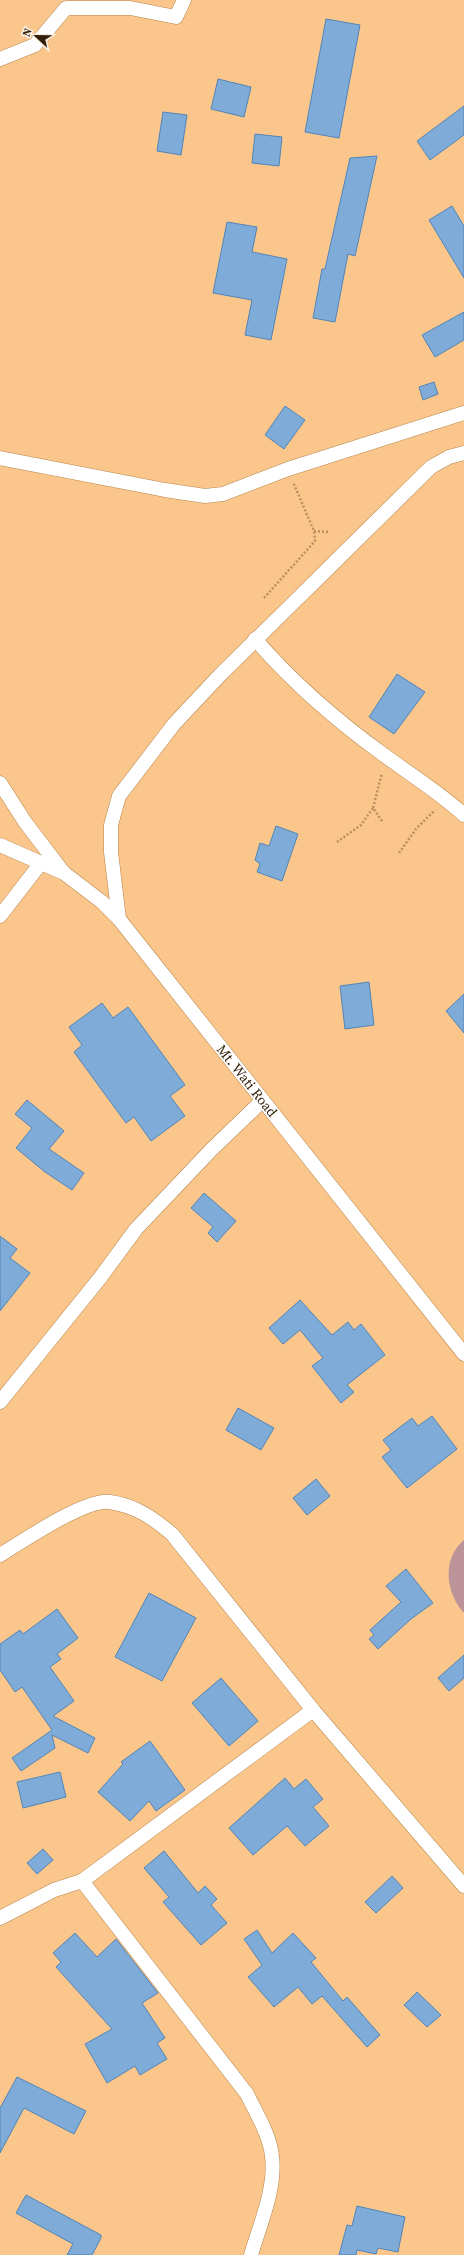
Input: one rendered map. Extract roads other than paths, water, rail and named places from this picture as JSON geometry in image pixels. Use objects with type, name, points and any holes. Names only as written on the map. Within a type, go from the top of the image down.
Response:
[{"type":"street","points":[[0,59],[35,45],[66,8],[130,8],[176,17],[184,0]]},
{"type":"street","points":[[0,458],[165,490],[205,496],[223,494],[288,469],[464,413]]},
{"type":"street","points":[[120,918],[111,852],[110,825],[119,796],[174,724],[255,639],[431,467],[449,457],[464,453]]},
{"type":"street","points":[[255,639],[282,670],[304,691],[383,755],[446,798],[464,815]]},
{"type":"street","points":[[0,783],[25,822],[64,873]]},
{"type":"street","name":"Mt. Wati Road","points":[[0,845],[64,873],[85,888],[120,918],[262,1101],[464,1354]]},
{"type":"street","points":[[0,916],[40,863]]},
{"type":"street","points":[[0,1402],[100,1278],[136,1229],[201,1160],[262,1101]]},
{"type":"street","points":[[0,1555],[76,1510],[109,1501],[138,1509],[155,1519],[172,1534],[313,1710],[464,1886]]},
{"type":"street","points":[[0,1918],[54,1890],[82,1881],[313,1710]]},
{"type":"street","points":[[82,1881],[247,2094],[264,2130],[272,2156],[270,2190],[251,2255]]}]
